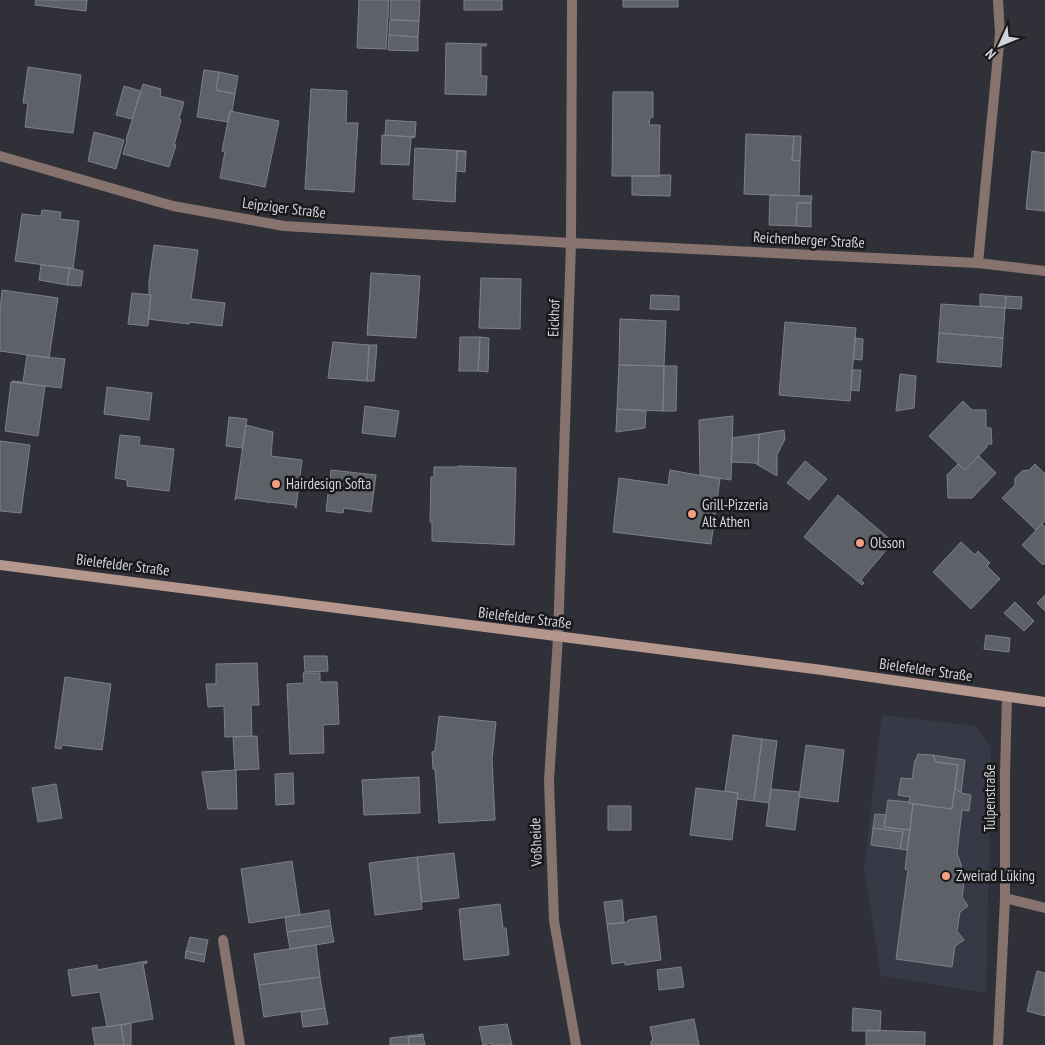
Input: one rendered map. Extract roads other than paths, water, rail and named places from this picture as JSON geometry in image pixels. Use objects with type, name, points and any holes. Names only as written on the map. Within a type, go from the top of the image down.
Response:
[{"type":"main road","name":"Bielefelder Straße","points":[[0,564],[822,670],[1045,702]]},
{"type":"street","name":"Eickhof","points":[[558,637],[571,243],[572,0]]},
{"type":"street","points":[[978,263],[1000,34],[998,0]]},
{"type":"street","name":"Leipziger Straße","points":[[0,156],[173,206],[284,226],[571,243]]},
{"type":"street","name":"Reichenberger Straße","points":[[571,243],[978,263],[1045,271]]},
{"type":"street","name":"Voßheide","points":[[558,637],[549,781],[554,921],[576,1045]]},
{"type":"street","name":"Tulpenstraße","points":[[998,1045],[1005,898],[1007,697]]},
{"type":"street","points":[[1005,898],[1045,908]]},
{"type":"street","points":[[223,940],[240,1045]]},
{"type":"place","name":"Hairdesign Softa","points":[[276,484]]},
{"type":"place","name":"Grill-Pizzeria Alt Athen","points":[[692,514]]},
{"type":"place","name":"Olsson","points":[[860,543]]},
{"type":"place","name":"Zweirad Lüking","points":[[946,876]]}]
